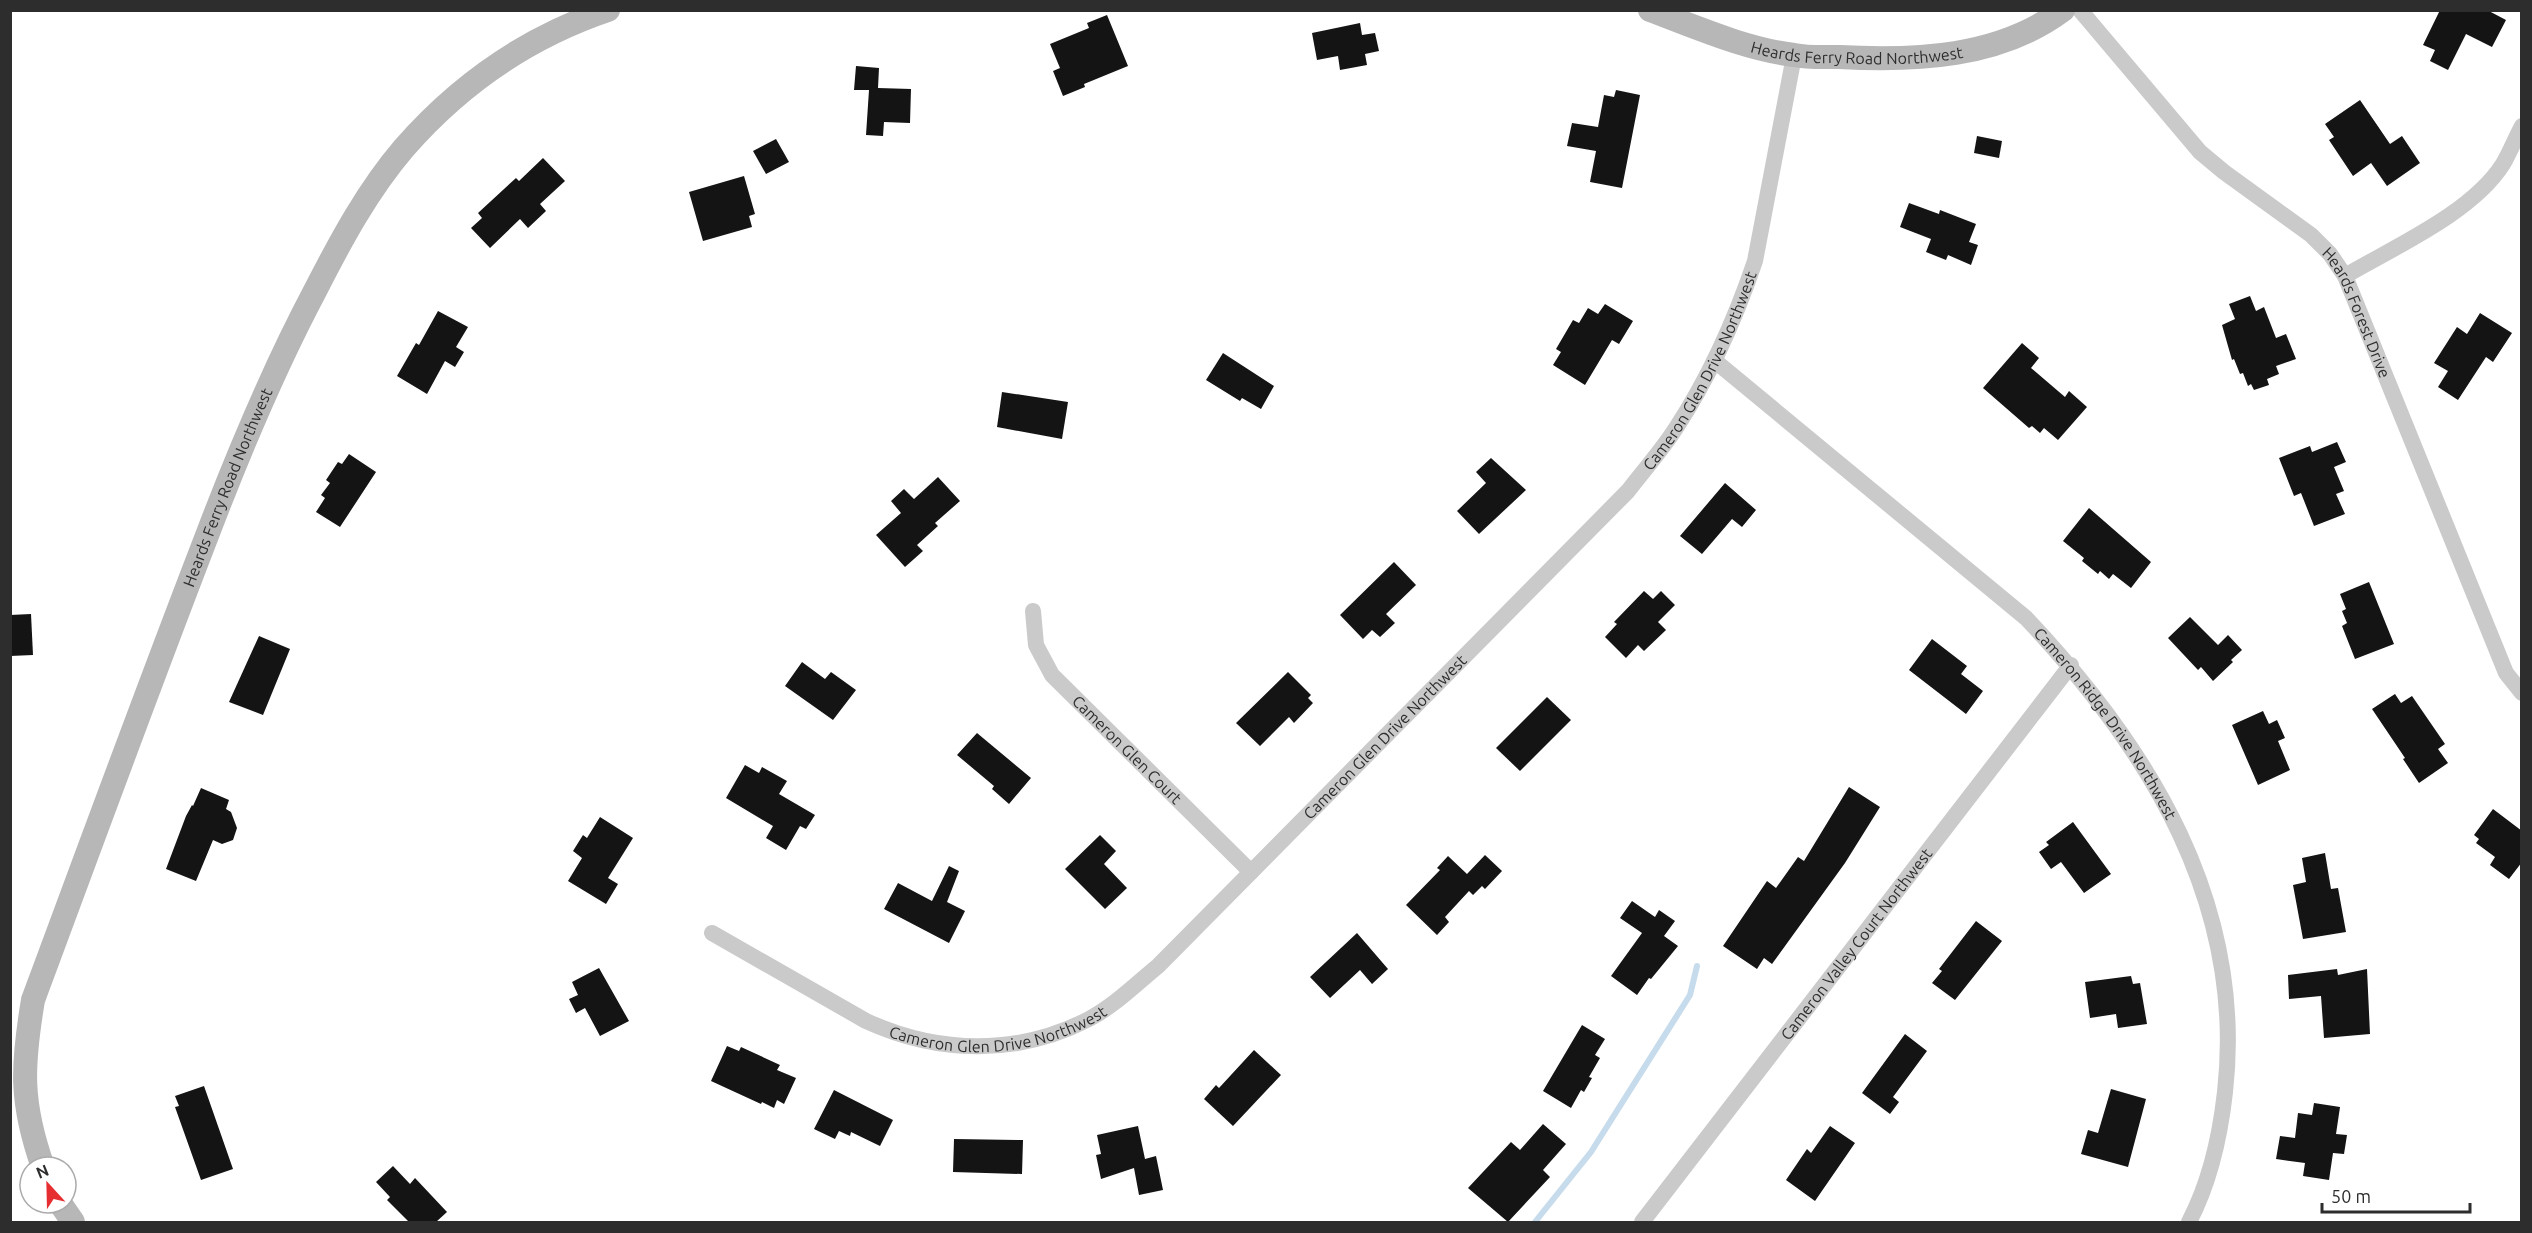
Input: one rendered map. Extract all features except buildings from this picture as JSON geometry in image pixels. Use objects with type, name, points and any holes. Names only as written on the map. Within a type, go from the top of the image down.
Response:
[{"type":"street","name":"Heards Ferry Road Northwest","points":[[39,1155],[17,1084],[33,1000],[247,433],[281,356],[352,222],[380,180],[425,124],[473,81],[499,62],[555,31],[608,10]]},
{"type":"street","name":"Heards Ferry Road Northwest","points":[[1650,10],[1729,39],[1794,56],[1880,59],[1923,57],[1969,51],[2029,31],[2063,10]]},
{"type":"street","name":"Heards Forest Drive","points":[[2080,10],[2200,152],[2311,235],[2330,254],[2345,276],[2506,673],[2522,693]]},
{"type":"street","name":"Cameron Glen Drive Northwest","points":[[712,933],[866,1022],[889,1032],[945,1046],[1003,1046],[1060,1032],[1090,1019],[1110,1006],[1158,966],[1628,490],[1675,430],[1715,361],[1755,261],[1794,56]]},
{"type":"street","points":[[2345,276],[2458,210],[2503,164],[2522,126]]},
{"type":"street","name":"Cameron Ridge Drive Northwest","points":[[1715,361],[2026,618],[2071,665],[2118,726],[2160,795],[2196,870],[2216,932],[2227,995],[2229,1060],[2222,1125],[2203,1195],[2189,1222]]},
{"type":"street","name":"Cameron Glen Court","points":[[1033,611],[1036,645],[1052,675],[1251,872]]},
{"type":"street","name":"Cameron Valley Court Northwest","points":[[1642,1222],[2071,665]]},
{"type":"waterway","points":[[1535,1222],[1591,1152],[1690,995],[1697,966]]}]
